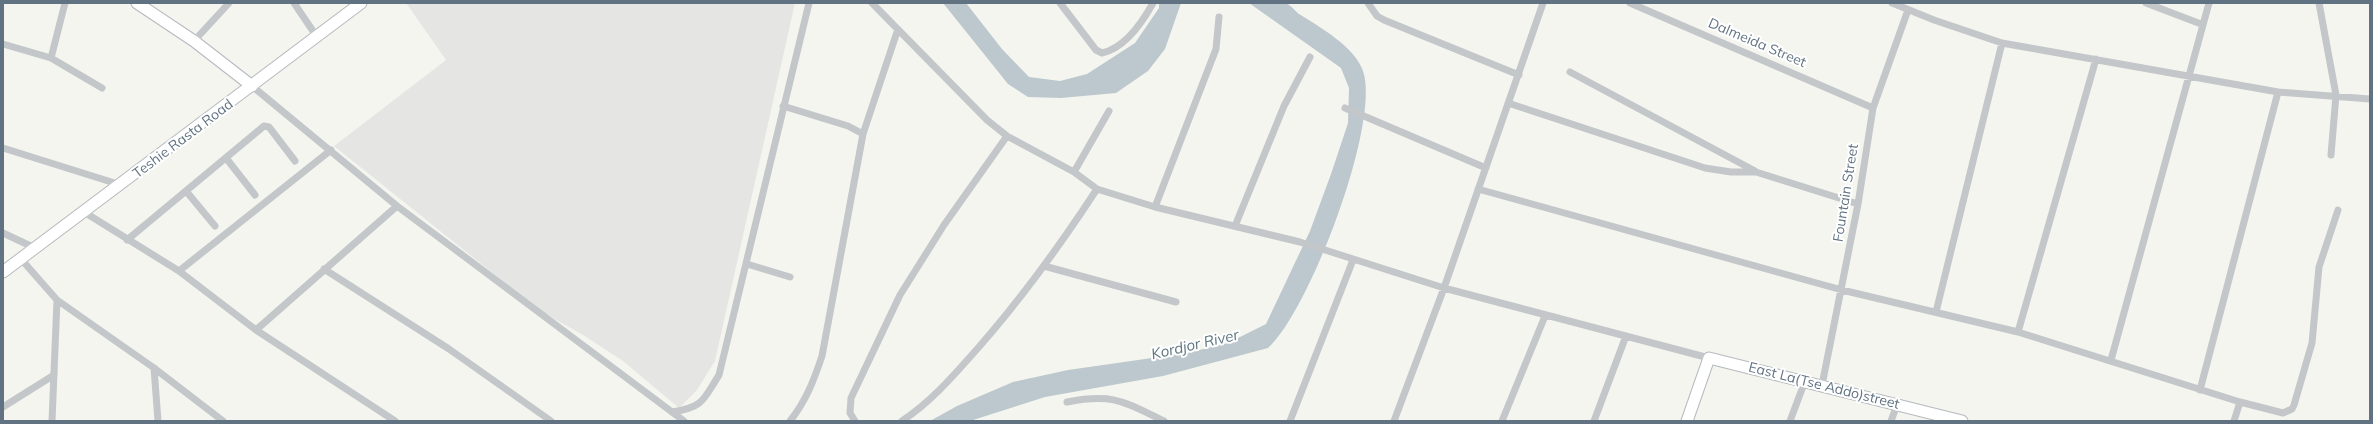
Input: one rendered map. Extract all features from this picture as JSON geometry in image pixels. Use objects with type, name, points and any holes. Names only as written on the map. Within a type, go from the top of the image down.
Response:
[{"type":"street","points":[[51,58],[65,3]]},
{"type":"street","points":[[137,3],[194,41],[331,150],[397,206],[684,421]]},
{"type":"street","points":[[194,41],[229,3]]},
{"type":"street","points":[[294,3],[317,37]]},
{"type":"street","name":"Teshie Rasta Road","points":[[3,272],[121,185],[361,3]]},
{"type":"street","points":[[672,412],[690,409],[706,398],[719,375],[809,3]]},
{"type":"street","points":[[872,3],[987,120],[1007,136],[1074,172],[1096,189],[1155,207],[1300,242],[1444,288],[1545,316],[1709,358],[1687,421]]},
{"type":"street","points":[[1060,3],[1096,50],[1102,54],[1110,52],[1123,42],[1146,15],[1153,3]]},
{"type":"street","points":[[1368,3],[1377,16],[1384,20],[1519,75]]},
{"type":"street","points":[[1394,421],[1444,288],[1543,3]]},
{"type":"street","name":"Dalmeida Street","points":[[1630,3],[1873,108]]},
{"type":"street","points":[[1892,3],[2002,43],[2278,92],[2336,95],[2370,99]]},
{"type":"street","points":[[2146,3],[2201,24]]},
{"type":"street","points":[[2111,360],[2190,76],[2201,24],[2209,3]]},
{"type":"street","points":[[2319,3],[2336,95],[2332,155]]},
{"type":"street","name":"Fountain Street","points":[[1822,385],[1858,204],[1873,108],[1908,10]]},
{"type":"street","points":[[1155,207],[1216,49],[1218,17]]},
{"type":"street","points":[[790,421],[800,408],[813,382],[822,356],[863,134],[898,30]]},
{"type":"street","points":[[1936,312],[2002,43]]},
{"type":"street","points":[[3,44],[51,58],[102,88]]},
{"type":"street","points":[[1236,226],[1284,106],[1310,57]]},
{"type":"street","points":[[2018,332],[2096,59]]},
{"type":"street","points":[[1570,72],[1756,172],[1858,204]]},
{"type":"street","points":[[2200,390],[2278,92]]},
{"type":"street","points":[[1508,103],[1705,168],[1731,172],[1756,172]]},
{"type":"street","points":[[783,106],[848,126],[863,134]]},
{"type":"street","points":[[1345,108],[1486,168]]},
{"type":"street","points":[[1074,172],[1109,112]]},
{"type":"street","points":[[127,240],[266,125],[295,161]]},
{"type":"street","points":[[855,421],[850,413],[851,398],[900,295],[944,225],[1007,136]]},
{"type":"street","points":[[3,148],[121,185]]},
{"type":"street","points":[[179,271],[331,150]]},
{"type":"street","points":[[226,158],[255,195]]},
{"type":"street","points":[[902,421],[923,407],[942,389],[994,329],[1044,266],[1096,189]]},
{"type":"street","points":[[1478,189],[1842,290],[2018,332],[2111,360],[2200,390],[2283,413],[2292,409],[2294,405],[2312,344],[2319,267],[2338,210]]},
{"type":"street","points":[[186,191],[215,226]]},
{"type":"street","points":[[256,330],[397,206]]},
{"type":"street","points":[[84,212],[179,271],[256,330],[395,421]]},
{"type":"street","points":[[3,233],[35,248],[34,250]]},
{"type":"street","points":[[22,259],[57,300],[154,368],[223,421]]},
{"type":"street","points":[[1290,421],[1353,260]]},
{"type":"street","points":[[747,264],[790,277]]},
{"type":"street","points":[[1044,266],[1176,302]]},
{"type":"street","points":[[324,269],[449,349],[551,421]]},
{"type":"street","points":[[52,421],[57,300]]},
{"type":"street","points":[[1502,421],[1545,316]]},
{"type":"street","points":[[1594,421],[1626,336]]},
{"type":"street","name":"East La(Tse Addo)street","points":[[1709,358],[1962,421]]},
{"type":"street","points":[[154,368],[158,421]]},
{"type":"street","points":[[3,407],[54,376]]},
{"type":"street","points":[[1790,421],[1805,381]]},
{"type":"street","points":[[1067,402],[1086,398],[1108,398],[1119,400],[1164,421]]},
{"type":"street","points":[[2234,421],[2240,402]]},
{"type":"street","points":[[1891,421],[1897,405]]},
{"type":"shaded area","points":[[406,3],[795,3],[715,361],[697,390],[679,408],[623,361],[583,335],[540,311],[334,146],[446,60]]},
{"type":"shaded area","points":[[943,3],[966,3],[1002,49],[1029,77],[1060,81],[1087,74],[1135,43],[1159,8],[1159,3],[1181,3],[1165,49],[1148,71],[1116,93],[1061,98],[1028,97],[1008,84]]},
{"type":"shaded area","points":[[1249,3],[1285,3],[1336,38],[1353,54],[1359,62],[1363,71],[1366,96],[1362,131],[1352,172],[1338,216],[1303,297],[1285,328],[1268,348],[1163,376],[1045,397],[970,421],[930,421],[957,406],[1013,382],[1068,370],[1187,353],[1228,343],[1266,324],[1310,231],[1331,174],[1348,123],[1349,88],[1341,68]]},
{"type":"water label","name":"Kordjor River","points":[[1195,345]]}]
